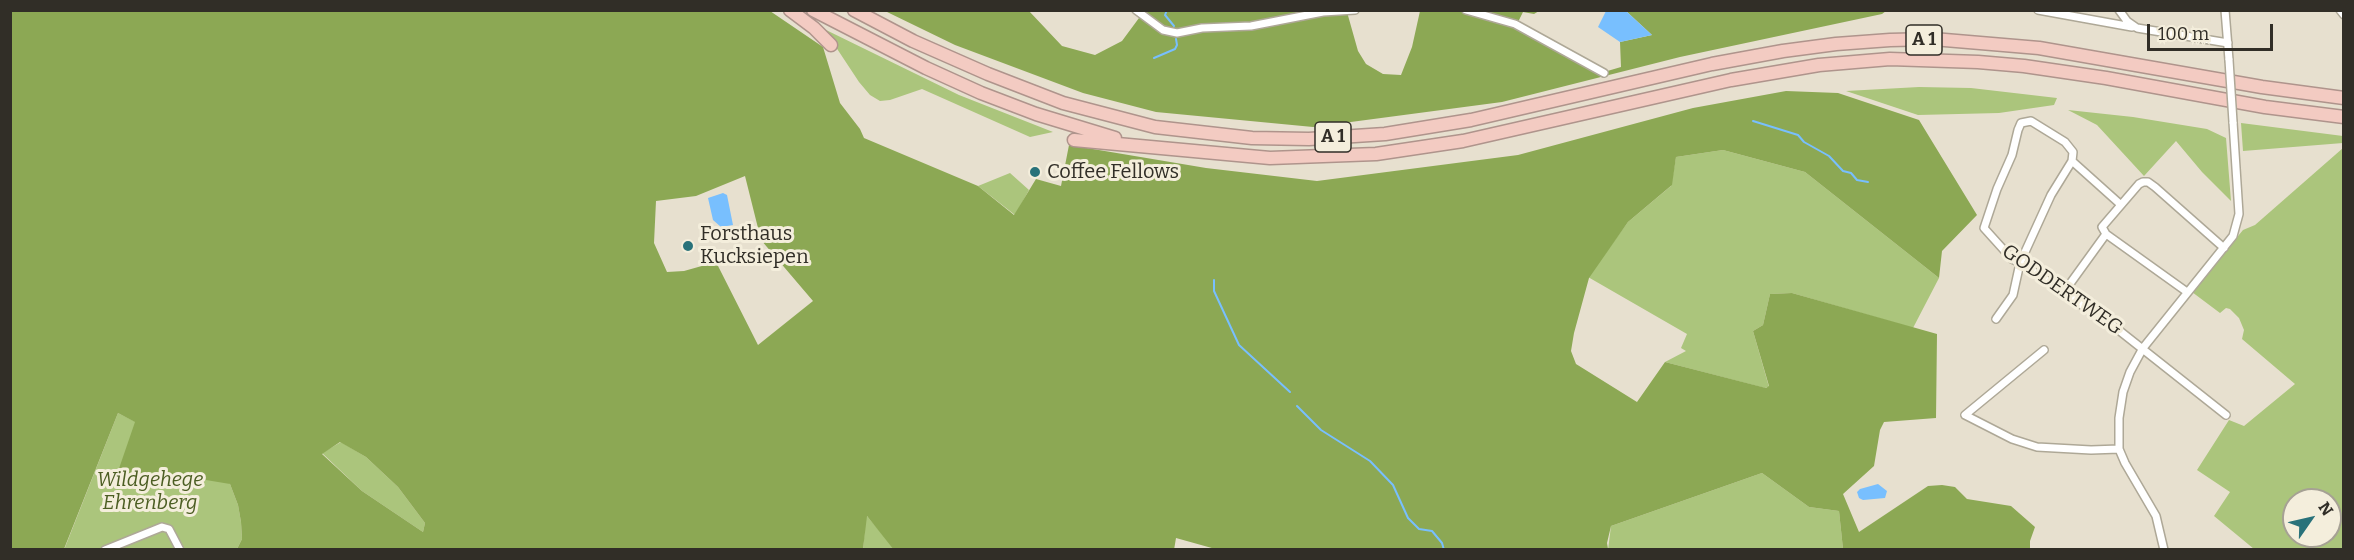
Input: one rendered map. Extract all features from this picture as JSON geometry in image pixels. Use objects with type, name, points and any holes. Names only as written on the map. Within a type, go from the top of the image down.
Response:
[{"type":"highway","points":[[790,10],[814,28],[831,45]]},
{"type":"highway","name":"A 1","points":[[813,10],[926,68],[981,93],[1047,117],[1142,145],[1192,152],[1270,158],[1376,154],[1463,141],[1731,80],[1819,65],[1918,59],[2024,66],[2106,78],[2265,107],[2343,117]]},
{"type":"highway","name":"A 1","points":[[854,10],[913,41],[988,75],[1063,103],[1155,127],[1251,138],[1309,139],[1385,134],[1471,120],[1642,80],[1783,51],[1836,44],[1933,39],[2039,48],[2262,87],[2343,98]]},
{"type":"highway","points":[[1074,140],[1142,145]]},
{"type":"street","points":[[1136,10],[1163,30],[1177,33],[1202,28],[1251,26],[1323,12],[1355,10]]},
{"type":"street","points":[[1466,10],[1515,24],[1604,73]]},
{"type":"street","points":[[2038,10],[2228,43]]},
{"type":"street","points":[[2119,10],[2127,21],[2137,28]]},
{"type":"street","points":[[2164,549],[2156,516],[2119,449],[2119,418],[2123,392],[2130,372],[2143,348],[2233,236],[2239,214],[2225,10]]},
{"type":"street","points":[[2340,10],[2343,15]]},
{"type":"street","name":"GODDERTWEG","points":[[2072,160],[2073,152],[2066,142],[2031,121],[2021,123],[2012,155],[1997,189],[1984,228],[1997,245],[2020,263],[2083,306],[2092,309],[2226,415]]},
{"type":"street","points":[[1996,319],[2013,295],[2020,263],[2051,195],[2072,160],[2120,204]]},
{"type":"street","points":[[2187,292],[2106,234],[2102,227],[2120,204],[2139,184],[2148,182],[2224,248]]},
{"type":"street","points":[[2064,292],[2106,234]]},
{"type":"street","points":[[2044,350],[1965,415],[2012,439],[2037,447],[2119,449]]},
{"type":"street","points":[[105,549],[162,527],[169,529],[180,549]]},
{"type":"green space","points":[[10,11],[770,11],[823,47],[840,103],[864,138],[978,186],[1014,215],[1036,179],[1061,186],[1069,145],[1206,168],[1317,181],[1518,155],[1693,108],[1786,91],[1838,93],[1919,120],[1977,215],[1942,251],[1939,278],[1805,172],[1723,150],[1676,157],[1672,185],[1628,222],[1589,278],[1571,351],[1576,364],[1637,402],[1665,362],[1766,388],[1769,386],[1753,331],[1763,325],[1770,294],[1792,293],[1937,334],[1936,418],[1884,422],[1880,430],[1874,466],[1843,494],[1859,532],[1928,486],[1942,485],[1955,487],[1967,499],[2011,506],[2035,527],[2030,549],[1843,549],[1839,511],[1809,507],[1762,473],[1611,526],[1608,549],[1219,550],[1176,538],[1174,550],[894,550],[867,516],[863,549],[237,549],[242,539],[241,522],[238,505],[230,484],[158,472],[133,474],[113,486],[135,422],[118,413],[64,549],[11,549]],"holes":[[[745,176],[761,240],[813,301],[758,345],[716,262],[684,271],[667,272],[654,243],[656,201],[696,196]],[[340,442],[366,457],[398,487],[425,523],[423,532],[362,491],[322,454]]]},
{"type":"green space","points":[[885,11],[1029,11],[1062,46],[1095,55],[1122,41],[1139,18],[1140,11],[1362,11],[1347,12],[1358,51],[1366,64],[1383,74],[1401,75],[1412,47],[1420,11],[1539,11],[1534,14],[1523,12],[1516,26],[1604,72],[1621,67],[1620,42],[1652,35],[1626,11],[1886,11],[1882,14],[1680,57],[1502,102],[1313,127],[1156,112],[1083,93],[955,45]]},
{"type":"green space","points":[[824,29],[959,95],[1053,132],[1030,137],[922,89],[880,101],[870,95],[859,82]]},
{"type":"green space","points":[[1919,87],[1971,88],[2057,98],[2054,105],[1999,113],[1918,115],[1846,91]]},
{"type":"green space","points":[[2068,110],[2133,117],[2207,129],[2226,138],[2231,201],[2176,141],[2144,176],[2097,125]]},
{"type":"green space","points":[[2241,123],[2343,136],[2343,143],[2243,151]]},
{"type":"green space","points":[[2343,148],[2343,549],[2254,549],[2214,516],[2230,492],[2197,470],[2229,420],[2244,426],[2295,384],[2242,339],[2244,330],[2239,318],[2230,309],[2226,308],[2220,313],[2192,292],[2243,230],[2255,225]]},
{"type":"green space","points":[[1723,150],[1805,172],[1939,278],[1913,328],[1792,293],[1770,294],[1763,325],[1753,331],[1769,387],[1765,388],[1665,362],[1686,351],[1681,348],[1687,334],[1588,277],[1628,222],[1671,186],[1676,157]]},
{"type":"green space","points":[[1010,173],[1029,190],[1015,215],[978,186]]},
{"type":"green space","name":"Wildgehege Ehrenberg","points":[[118,413],[160,434],[230,484],[238,505],[241,522],[242,539],[237,549],[64,550]]},
{"type":"green space","points":[[341,442],[366,457],[398,487],[425,523],[423,532],[362,491],[322,453]]},
{"type":"green space","points":[[1762,473],[1809,507],[1839,511],[1843,549],[1608,550],[1611,526]]},
{"type":"green space","points":[[866,515],[890,543],[894,549],[863,550]]},
{"type":"water","points":[[1606,11],[1626,11],[1652,35],[1620,42],[1598,27]]},
{"type":"water","points":[[723,193],[727,195],[733,225],[721,227],[713,220],[708,198]]},
{"type":"water","points":[[1878,484],[1887,491],[1885,498],[1863,500],[1859,498],[1857,492],[1860,489]]},
{"type":"waterway","points":[[1167,10],[1165,15],[1174,26]]},
{"type":"waterway","points":[[1265,10],[1270,10]]},
{"type":"waterway","points":[[1154,58],[1175,49],[1176,39]]},
{"type":"waterway","points":[[1753,121],[1798,135],[1804,142],[1829,156],[1843,171],[1851,173],[1857,180],[1868,182]]},
{"type":"waterway","points":[[1214,280],[1214,291],[1239,345],[1290,392]]},
{"type":"waterway","points":[[1297,406],[1321,430],[1370,461],[1393,485],[1408,518],[1419,529],[1432,531],[1442,543],[1444,550]]},
{"type":"place","name":"Coffee Fellows","points":[[1035,172]]},
{"type":"place","name":"Forsthaus Kucksiepen","points":[[688,246]]}]
